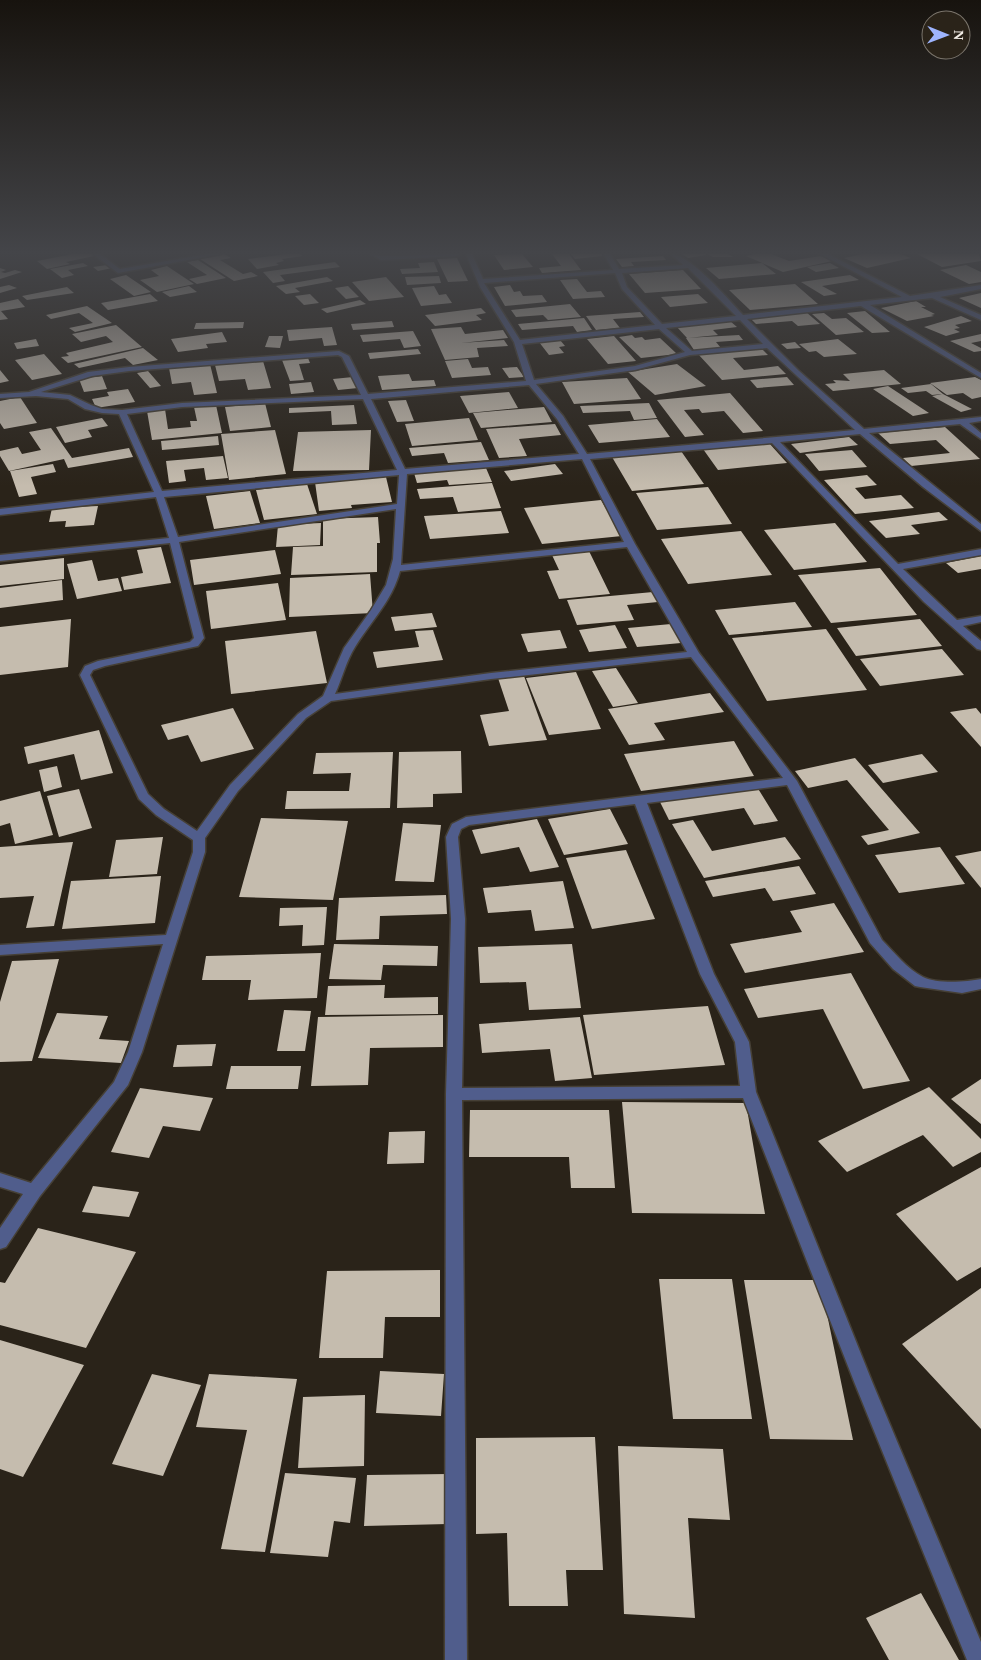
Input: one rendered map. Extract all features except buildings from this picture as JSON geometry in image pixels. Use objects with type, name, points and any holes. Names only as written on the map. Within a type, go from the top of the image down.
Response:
[{"type":"street","points":[[511,331],[518,342],[531,383],[560,418],[585,457],[630,544],[694,654],[791,781],[877,943],[898,965],[920,982],[962,988],[981,984]]},
{"type":"street","points":[[518,342],[605,331]]},
{"type":"street","points":[[666,331],[690,353]]},
{"type":"street","points":[[756,331],[860,430],[981,528]]},
{"type":"street","points":[[908,331],[981,376]]},
{"type":"street","points":[[0,396],[36,394],[70,396],[102,411],[122,412],[182,405],[366,397],[531,383],[635,368],[690,353],[770,346]]},
{"type":"street","points":[[36,394],[32,392],[91,374],[339,353],[345,356],[403,473],[396,568],[386,594],[350,648],[328,698]]},
{"type":"street","points":[[122,412],[159,494],[174,540],[184,587],[199,638],[194,644],[102,663],[89,668],[85,675],[144,796],[160,812],[199,838]]},
{"type":"street","points":[[0,512],[159,494],[585,457],[981,419]]},
{"type":"street","points":[[962,421],[981,436]]},
{"type":"street","points":[[773,439],[896,567],[981,647]]},
{"type":"street","points":[[0,558],[174,540],[400,506]]},
{"type":"street","points":[[396,568],[630,544]]},
{"type":"street","points":[[896,567],[981,552]]},
{"type":"street","points":[[955,624],[981,618]]},
{"type":"street","points":[[0,1242],[34,1191],[120,1085],[135,1052],[199,852],[199,838],[234,788],[302,716],[328,698],[491,676],[694,654]]},
{"type":"street","points":[[456,1660],[454,1094],[458,919],[452,837],[456,827],[466,821],[791,781]]},
{"type":"street","points":[[640,801],[707,974],[742,1042],[748,1092],[864,1384],[978,1660]]},
{"type":"street","points":[[0,950],[171,939]]},
{"type":"street","points":[[454,1094],[748,1092]]},
{"type":"street","points":[[0,1180],[34,1191]]}]
